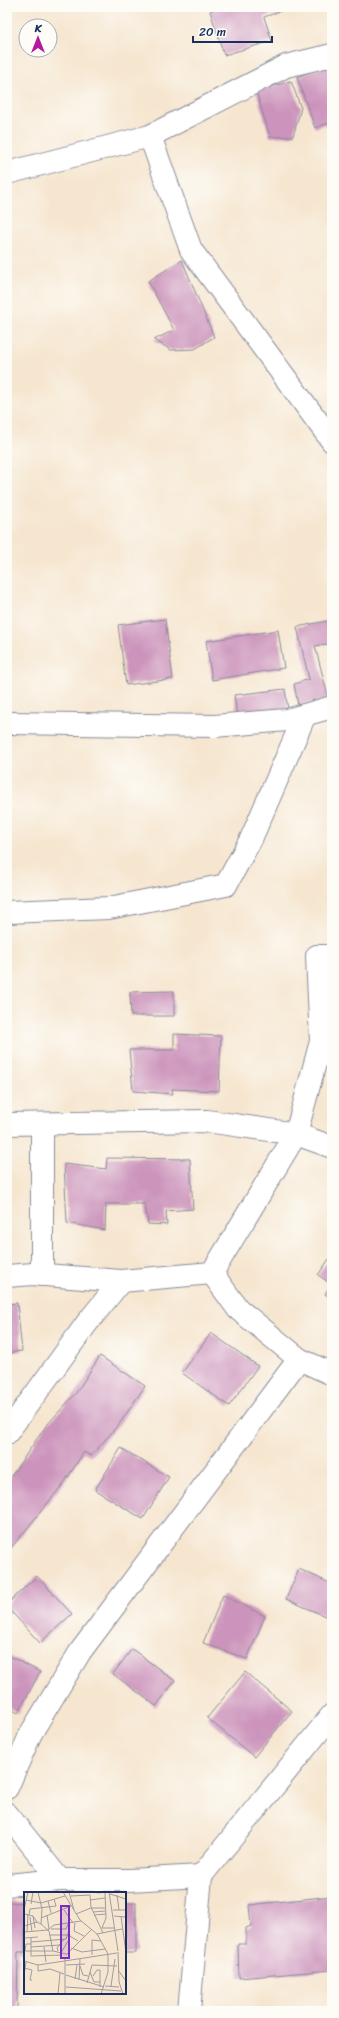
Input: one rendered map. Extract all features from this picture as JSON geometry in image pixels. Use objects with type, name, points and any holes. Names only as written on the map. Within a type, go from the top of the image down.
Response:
[{"type":"street","points":[[7,173],[150,136],[286,66],[332,54]]},
{"type":"street","points":[[150,136],[191,250],[332,441]]},
{"type":"street","points":[[7,723],[214,726],[287,720],[332,707]]},
{"type":"street","points":[[7,912],[109,908],[226,885],[252,839],[305,715]]},
{"type":"street","points":[[212,1273],[296,1134],[321,1041],[317,956],[332,956]]},
{"type":"street","points":[[7,1124],[207,1121],[296,1134],[332,1147]]},
{"type":"street","points":[[42,1124],[42,1275]]},
{"type":"street","points":[[7,1276],[42,1275],[121,1281],[212,1273]]},
{"type":"street","points":[[212,1273],[238,1309],[299,1359],[332,1374]]},
{"type":"street","points":[[7,1433],[121,1281]]},
{"type":"street","points":[[7,1788],[31,1733],[80,1652],[299,1359]]},
{"type":"street","points":[[189,2011],[201,1876],[332,1715]]},
{"type":"street","points":[[7,1814],[60,1880]]},
{"type":"street","points":[[7,1885],[60,1880],[129,1880],[201,1876]]},
{"type":"building","points":[[221,7],[292,7],[264,17],[272,41],[224,55],[210,11]]},
{"type":"building","points":[[332,63],[332,122],[315,128],[297,77]]},
{"type":"building","points":[[291,81],[301,108],[293,136],[270,137],[256,91]]},
{"type":"building","points":[[182,260],[214,337],[195,349],[171,350],[154,340],[174,330],[148,281]]},
{"type":"building","points":[[165,619],[173,679],[126,685],[118,625]]},
{"type":"building","points":[[332,620],[332,643],[315,646],[329,700],[298,705],[294,684],[309,679],[297,627]]},
{"type":"building","points":[[278,630],[284,668],[212,680],[206,641]]},
{"type":"building","points":[[285,689],[288,710],[237,716],[234,695]]},
{"type":"building","points":[[174,991],[174,1016],[131,1016],[130,992]]},
{"type":"building","points":[[174,1034],[221,1036],[219,1091],[172,1089],[173,1094],[133,1091],[129,1050],[174,1050]]},
{"type":"building","points":[[107,1158],[190,1159],[193,1209],[166,1211],[167,1225],[148,1224],[145,1204],[106,1204],[105,1230],[67,1223],[64,1164],[106,1169]]},
{"type":"building","points":[[329,1259],[332,1261],[332,1299],[325,1294],[331,1284],[318,1275]]},
{"type":"building","points":[[17,1303],[22,1351],[7,1353],[7,1304]]},
{"type":"building","points":[[211,1333],[258,1366],[229,1406],[182,1373]]},
{"type":"building","points":[[100,1356],[145,1386],[120,1423],[91,1456],[84,1452],[64,1483],[7,1553],[7,1482],[46,1426],[76,1393]]},
{"type":"building","points":[[121,1448],[169,1477],[143,1519],[95,1490]]},
{"type":"building","points":[[299,1569],[332,1584],[332,1619],[286,1599]]},
{"type":"building","points":[[37,1576],[72,1614],[40,1643],[7,1607],[7,1604]]},
{"type":"building","points":[[223,1595],[265,1616],[247,1659],[203,1643]]},
{"type":"building","points":[[132,1649],[175,1681],[156,1706],[113,1674]]},
{"type":"building","points":[[7,1655],[40,1672],[18,1713],[7,1707]]},
{"type":"building","points":[[245,1672],[292,1711],[254,1757],[207,1718]]},
{"type":"building","points":[[332,1896],[332,1970],[239,1978],[238,1944],[246,1944],[246,1928],[251,1926],[249,1905]]},
{"type":"building","points":[[7,1902],[24,1903],[24,1952],[18,1952],[17,2011],[7,2011]]},
{"type":"building","points":[[126,1903],[136,1903],[136,1953],[126,1953]]}]
